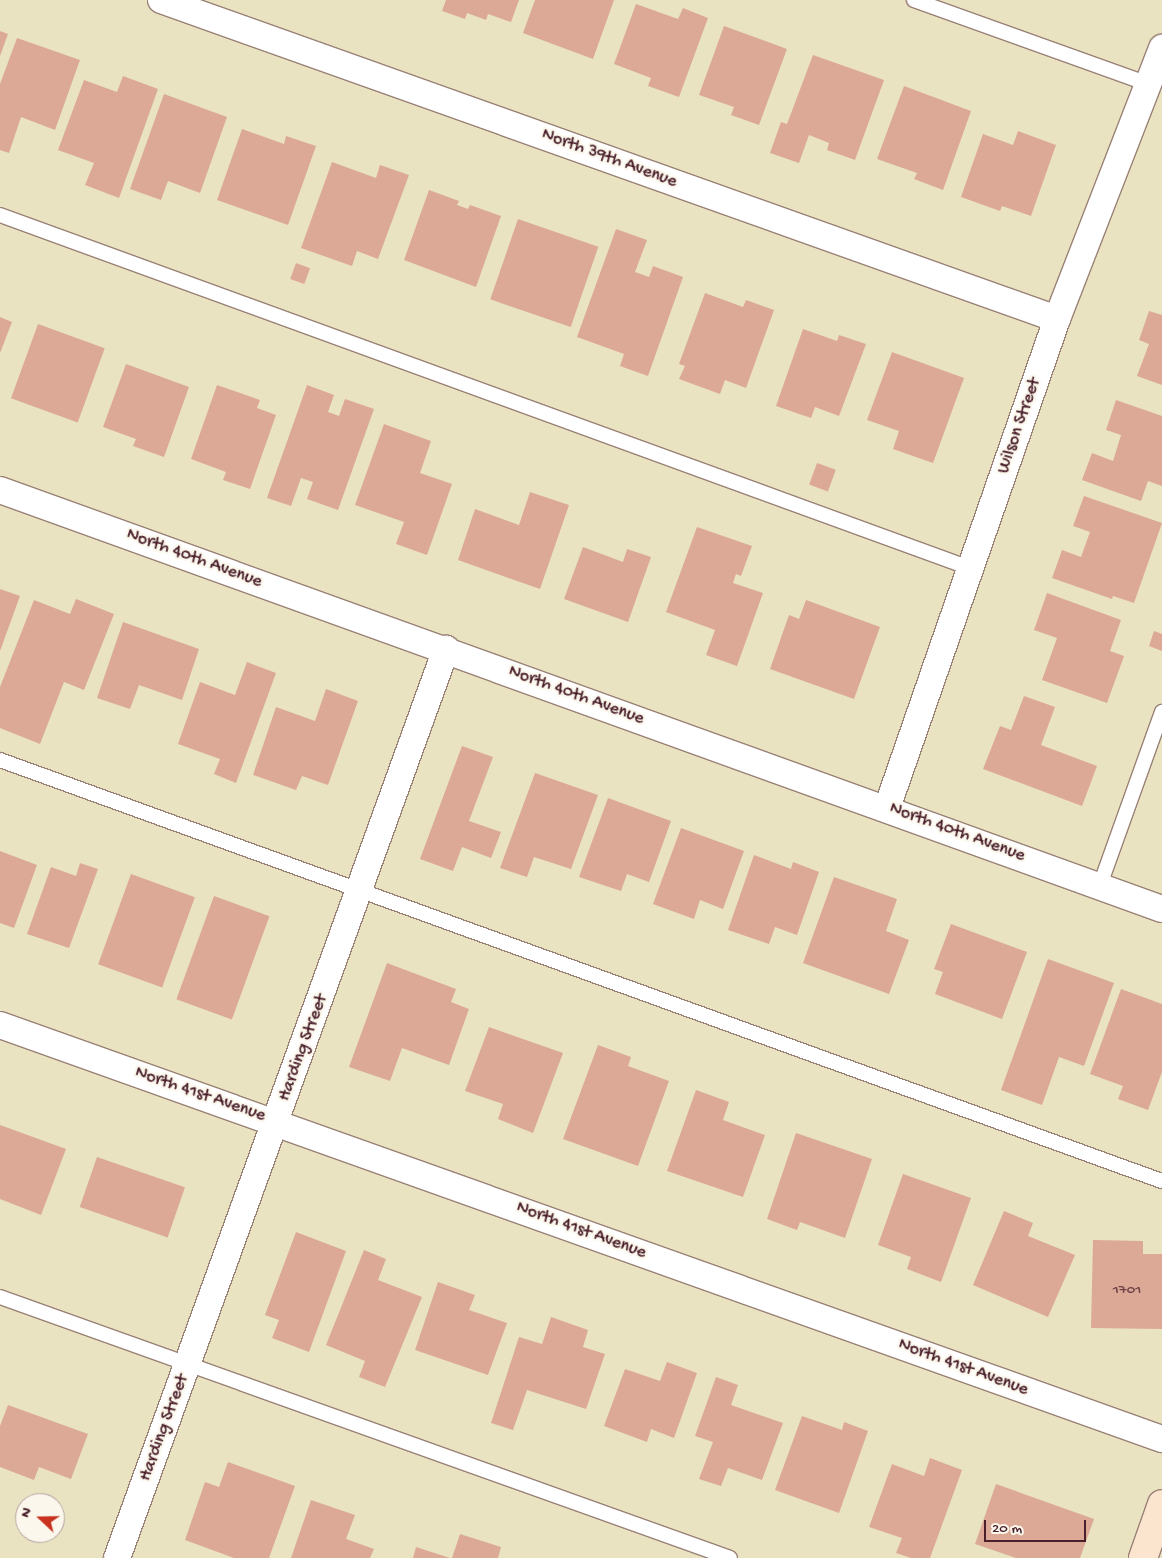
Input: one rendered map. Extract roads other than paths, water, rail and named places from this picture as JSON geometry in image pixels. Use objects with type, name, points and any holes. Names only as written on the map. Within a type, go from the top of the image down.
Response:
[{"type":"street","name":"North 39th Avenue","points":[[161,0],[1057,319]]},
{"type":"street","name":"Wilson Street","points":[[887,808],[1057,319],[1155,83],[1162,48]]},
{"type":"street","name":"North 40th Avenue","points":[[0,490],[1158,906]]},
{"type":"street","name":"Harding Street","points":[[117,1558],[278,1122],[446,650]]},
{"type":"street","name":"North 41st Avenue","points":[[0,1025],[278,1122],[1162,1439]]},
{"type":"street","points":[[1143,1558],[1162,1504]]},
{"type":"lane","points":[[914,0],[1155,83]]},
{"type":"lane","points":[[0,215],[970,568]]},
{"type":"lane","points":[[1100,885],[1162,712]]},
{"type":"lane","points":[[0,760],[1162,1180]]},
{"type":"lane","points":[[0,1297],[730,1558]]}]
